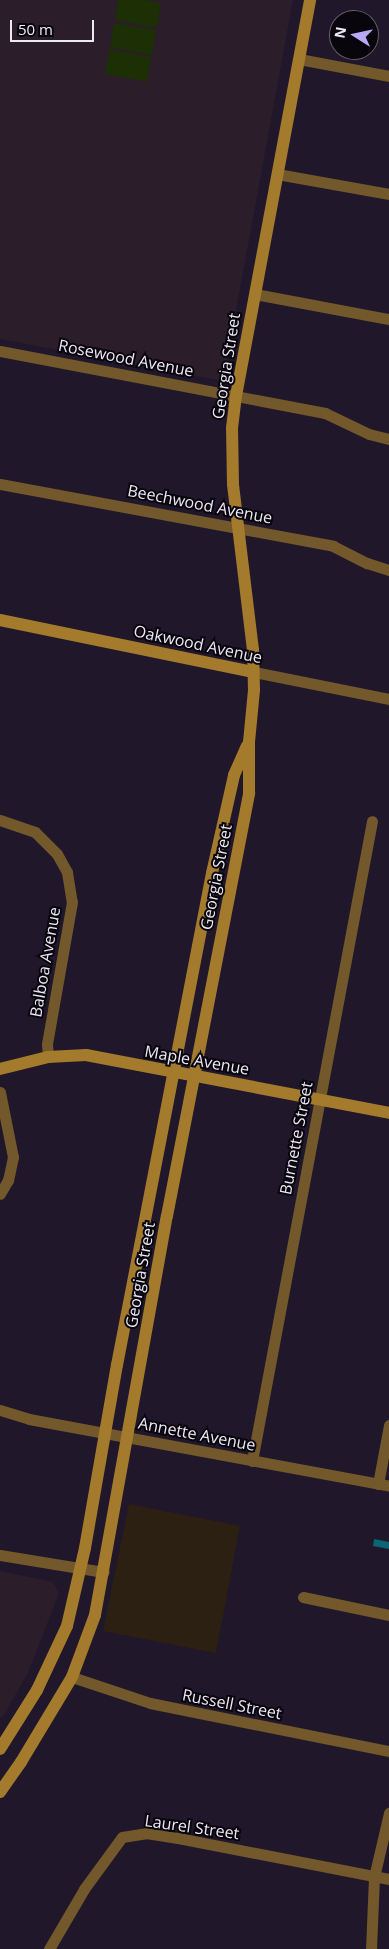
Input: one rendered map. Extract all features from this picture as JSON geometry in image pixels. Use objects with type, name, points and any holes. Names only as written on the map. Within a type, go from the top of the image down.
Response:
[{"type":"main road","name":"Georgia Street","points":[[0,1792],[22,1762],[72,1677],[95,1615],[194,1076],[249,793],[249,742],[254,672],[233,484],[232,455],[236,396],[310,0]]},
{"type":"main road","name":"Oakwood Avenue","points":[[0,620],[254,672]]},
{"type":"main road","name":"Georgia Street","points":[[0,1749],[50,1665],[67,1626],[80,1569],[212,873],[234,775],[249,742]]},
{"type":"main road","name":"Maple Avenue","points":[[0,1069],[48,1057],[86,1055],[389,1112]]},
{"type":"street","points":[[299,59],[389,76]]},
{"type":"street","points":[[277,174],[389,194]]},
{"type":"street","points":[[255,294],[389,318]]},
{"type":"street","name":"Rosewood Avenue","points":[[0,350],[325,413],[369,434],[389,439]]},
{"type":"street","name":"Beechwood Avenue","points":[[0,484],[333,546],[367,563],[389,570]]},
{"type":"street","name":"Oakwood Avenue","points":[[254,672],[389,699]]},
{"type":"street","name":"Balboa Avenue","points":[[0,820],[35,832],[57,854],[67,872],[72,902],[47,1044],[48,1057]]},
{"type":"street","name":"Burnette Street","points":[[252,1461],[372,822]]},
{"type":"street","points":[[0,1092],[13,1157],[8,1180],[0,1194]]},
{"type":"street","name":"Annette Avenue","points":[[0,1410],[29,1419],[384,1485]]},
{"type":"street","points":[[384,1485],[389,1425]]},
{"type":"street","points":[[0,1555],[104,1572]]},
{"type":"street","points":[[303,1597],[389,1615]]},
{"type":"street","name":"Russell Street","points":[[72,1677],[150,1703],[389,1751]]},
{"type":"street","points":[[371,1949],[374,1876],[389,1813]]},
{"type":"street","name":"Laurel Street","points":[[49,1949],[84,1889],[115,1844],[122,1837],[146,1833],[389,1878]]},
{"type":"shaded area","points":[[0,0],[293,0],[223,381],[0,339]]},
{"type":"shaded area","points":[[129,1504],[240,1526],[216,1653],[103,1631]]},
{"type":"shaded area","points":[[0,1571],[53,1582],[59,1593],[28,1673],[2,1718],[0,1717]]},
{"type":"green space","points":[[118,0],[144,0],[161,3],[157,28],[115,20]]},
{"type":"green space","points":[[114,23],[156,30],[152,55],[110,47]]},
{"type":"green space","points":[[109,49],[151,57],[147,82],[105,74]]},
{"type":"water","points":[[374,1539],[389,1542],[389,1549],[373,1546]]}]
